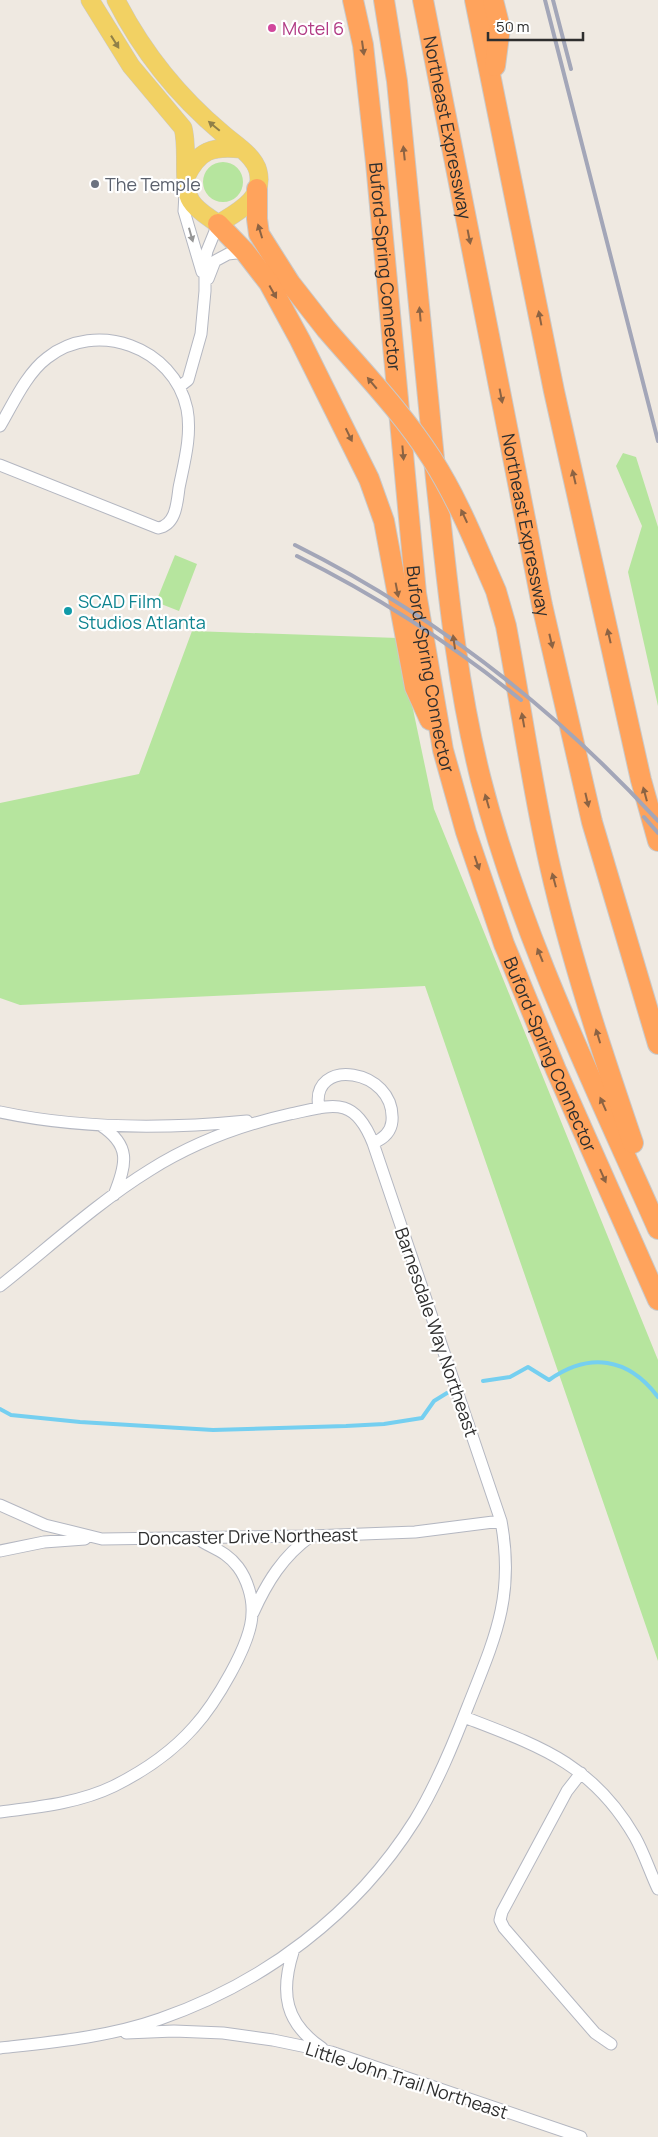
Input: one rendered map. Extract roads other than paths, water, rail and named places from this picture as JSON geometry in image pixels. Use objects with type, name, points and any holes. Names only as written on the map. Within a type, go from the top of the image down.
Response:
[{"type":"highway","name":"Buford-Spring Connector","points":[[353,0],[363,45],[376,163],[416,593],[443,750],[466,832],[504,944],[556,1070],[658,1300]]},
{"type":"highway","name":"Buford-Spring Connector","points":[[384,0],[398,91],[450,607],[470,732],[493,822],[521,907],[559,1003],[658,1229]]},
{"type":"highway","name":"Northeast Expressway","points":[[423,0],[542,605],[592,822],[658,1044]]},
{"type":"highway","points":[[475,0],[493,80],[554,391],[641,780],[658,841]]},
{"type":"highway","points":[[493,0],[500,28],[493,80]]},
{"type":"highway","points":[[257,189],[259,234],[290,283],[402,419],[431,458],[463,514],[496,591],[506,626],[552,875],[609,1073],[658,1215]]},
{"type":"highway","points":[[218,224],[245,252],[269,283],[300,340],[369,479],[384,521],[415,687],[443,750]]},
{"type":"main road","points":[[90,0],[131,66],[183,128],[186,138],[186,182],[191,202],[218,224],[247,206],[257,189],[258,170],[254,161],[207,120],[159,68],[142,46],[116,0]]},
{"type":"main road","points":[[186,182],[194,162],[210,150],[220,147],[241,149]]},
{"type":"street","points":[[186,182],[184,211],[201,269],[205,290]]},
{"type":"street","points":[[179,387],[188,380],[201,334],[207,251],[218,224]]},
{"type":"street","points":[[205,290],[214,261],[228,254],[245,252]]},
{"type":"street","points":[[0,426],[38,366],[65,347],[86,340],[109,340],[130,345],[150,355],[167,370],[179,387],[187,408],[189,425],[177,503],[171,519],[163,527],[158,528],[0,465]]},
{"type":"street","points":[[319,1108],[319,1091],[330,1078],[352,1074],[372,1081],[387,1097],[393,1118],[388,1134],[381,1140],[373,1143]]},
{"type":"street","name":"Barnesdale Way Northeast","points":[[111,2033],[159,2020],[205,2002],[249,1979],[292,1952],[348,1904],[396,1847],[415,1820],[435,1784],[464,1717],[495,1636],[503,1605],[507,1563],[501,1521],[366,1124],[354,1112],[338,1106],[319,1108],[258,1121]]},
{"type":"street","points":[[0,1112],[48,1120],[98,1124],[159,1125],[258,1121]]},
{"type":"street","points":[[0,1286],[114,1195],[150,1170],[215,1137],[258,1121]]},
{"type":"street","points":[[98,1124],[114,1134],[122,1146],[124,1160],[121,1177],[114,1195]]},
{"type":"street","name":"Doncaster Drive Northeast","points":[[0,1506],[45,1525],[102,1539],[311,1536],[415,1532],[501,1521]]},
{"type":"street","points":[[0,1812],[72,1801],[96,1794],[151,1764],[174,1747],[200,1720],[227,1681],[242,1649],[253,1614],[265,1586],[282,1561],[298,1545],[311,1536]]},
{"type":"street","points":[[196,1538],[222,1551],[239,1568],[249,1590],[253,1614]]},
{"type":"street","points":[[0,1551],[44,1542],[102,1539]]},
{"type":"street","points":[[464,1717],[536,1745],[559,1757],[581,1773],[603,1793],[626,1823],[636,1839],[658,1889]]},
{"type":"street","points":[[581,1773],[567,1791],[502,1912],[500,1920],[504,1928],[595,2032],[611,2044]]},
{"type":"street","points":[[292,1952],[285,1981],[289,2010],[304,2034],[327,2052]]},
{"type":"street","name":"Little John Trail Northeast","points":[[111,2033],[174,2031],[223,2033],[273,2040],[327,2052],[581,2137]]},
{"type":"street","points":[[0,2048],[111,2033]]},
{"type":"waterway","points":[[483,1381],[510,1377],[528,1367],[549,1380],[579,1365],[607,1363],[621,1367],[634,1374],[658,1397]]},
{"type":"waterway","points":[[0,1409],[11,1415],[80,1422],[213,1430],[346,1426],[384,1424],[422,1418],[434,1401],[447,1393]]},
{"type":"railway","points":[[545,0],[658,441]]},
{"type":"railway","points":[[553,0],[571,69]]},
{"type":"railway","points":[[295,545],[395,601],[489,666],[577,740],[658,821]]},
{"type":"railway","points":[[297,556],[385,604],[441,640],[521,700]]},
{"type":"railway","points":[[644,817],[658,833]]},
{"type":"place","name":"Motel 6","points":[[272,28]]},
{"type":"place","name":"The Temple","points":[[95,184]]},
{"type":"place","name":"SCAD Film Studios Atlanta","points":[[68,611]]}]
